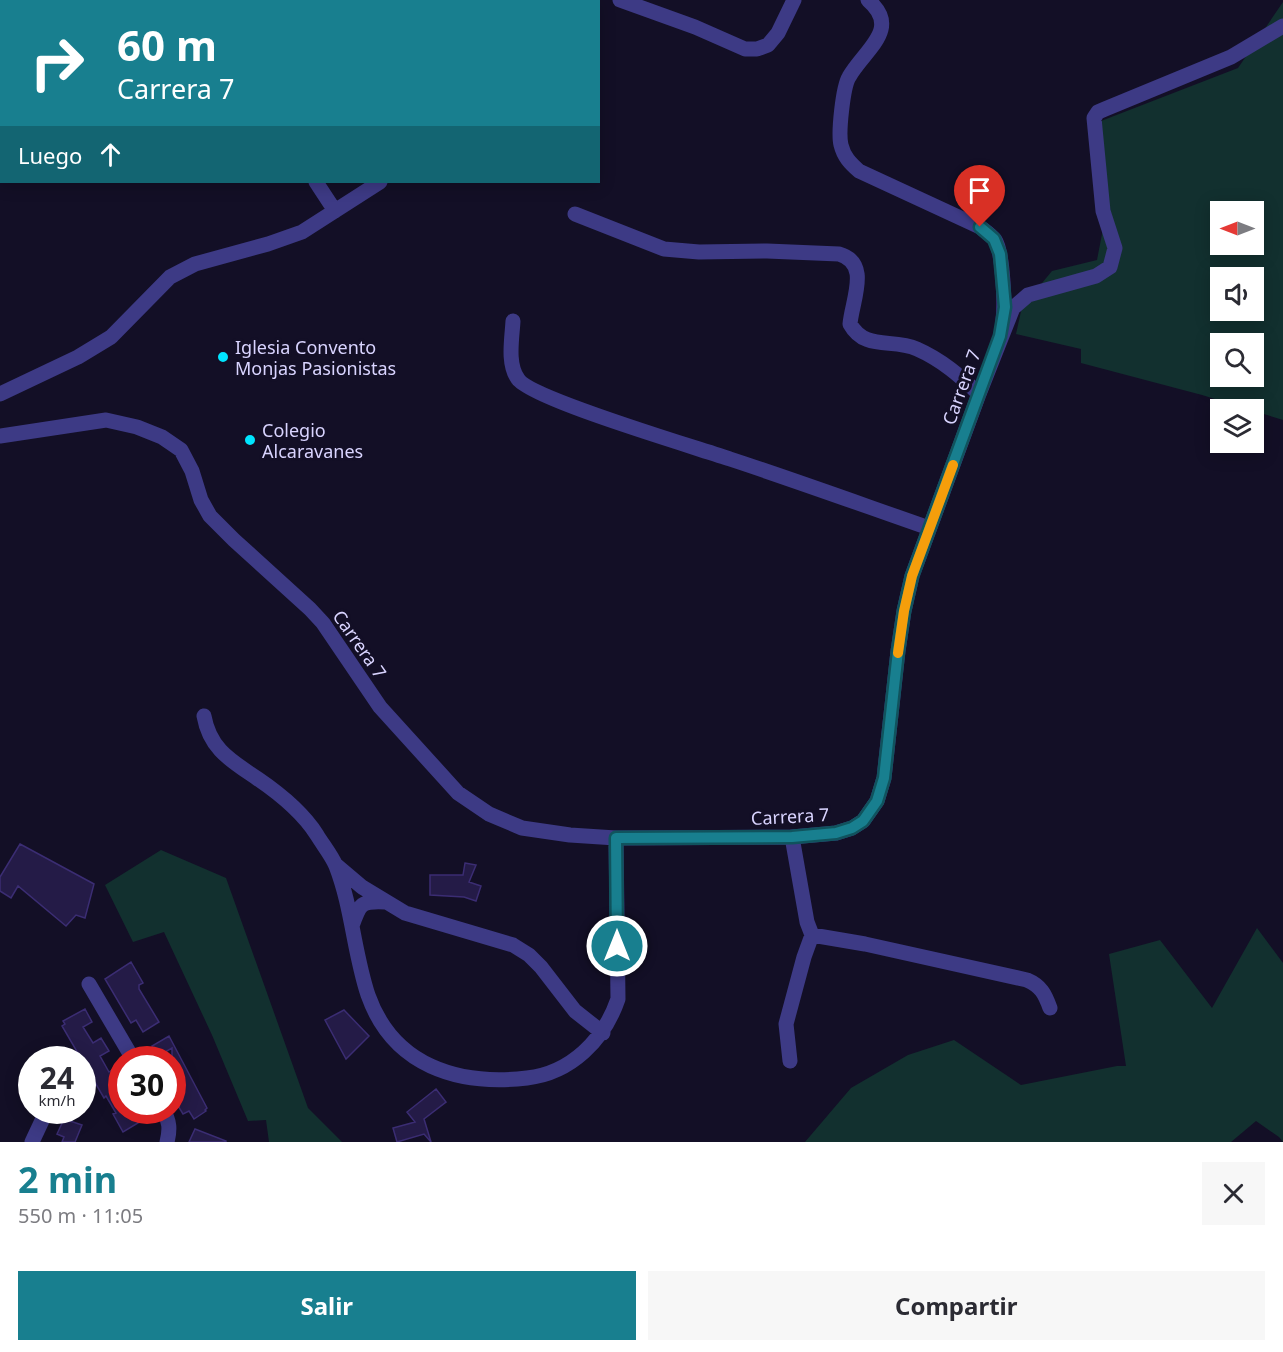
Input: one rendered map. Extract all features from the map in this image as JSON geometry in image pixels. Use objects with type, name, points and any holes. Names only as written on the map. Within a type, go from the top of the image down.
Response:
[{"type":"street","points":[[620,0],[695,27],[745,49],[757,49],[768,45],[778,33],[794,0]]},
{"type":"street","points":[[868,0],[877,8],[883,21],[881,33],[848,78],[842,106],[840,144],[847,161],[859,171],[980,227],[994,239],[1000,254],[1005,307],[1000,336]]},
{"type":"street","name":"Carrera 7","points":[[0,436],[106,420],[137,427],[162,437],[181,450],[192,471],[201,500],[210,516],[310,609],[380,707],[458,793],[489,814],[522,828],[570,835],[616,838],[792,837],[836,833],[852,828],[863,821],[877,801],[884,778],[904,611],[912,576],[1000,336],[1013,308],[1028,295],[1096,276],[1110,267],[1114,248],[1103,211],[1094,118],[1098,112],[1231,57],[1283,26]]},
{"type":"street","points":[[317,183],[335,211]]},
{"type":"street","points":[[0,394],[78,357],[111,337],[170,278],[195,264],[302,232],[378,183]]},
{"type":"street","points":[[575,214],[664,249],[699,252],[767,251],[847,256],[858,271],[859,279],[851,309],[850,324],[855,333],[864,340],[916,348],[950,367],[978,394]]},
{"type":"street","points":[[513,321],[512,365],[518,380],[526,386],[557,401],[732,459],[928,528]]},
{"type":"street","points":[[204,716],[207,732],[219,749],[236,765],[280,796],[300,814],[315,832],[336,866],[368,995],[392,1036],[408,1052],[428,1066],[453,1076],[480,1080],[537,1077],[568,1064],[588,1050],[603,1033],[612,1018],[618,999],[616,838]]},
{"type":"street","points":[[790,1061],[786,1024],[812,935],[807,922],[792,837]]},
{"type":"street","points":[[336,866],[385,902],[405,913],[513,945],[529,955],[575,1011],[603,1033]]},
{"type":"street","points":[[352,926],[358,907],[367,901],[385,902]]},
{"type":"street","points":[[812,935],[865,944],[1028,980],[1037,984],[1046,996],[1050,1008]]},
{"type":"street","points":[[89,984],[125,1046]]},
{"type":"street","points":[[32,1142],[40,1124]]},
{"type":"street","points":[[167,1142],[169,1124]]},
{"type":"green space","points":[[1283,2],[1283,420],[1264,414],[1264,399],[1215,399],[1081,363],[1081,349],[1016,334],[1022,307],[1052,271],[1097,260],[1102,234],[1101,121],[1238,68]]},
{"type":"green space","points":[[161,850],[226,878],[308,1108],[342,1142],[269,1142],[266,1120],[248,1121],[212,1035],[164,932],[133,942],[105,885]]},
{"type":"green space","points":[[1257,928],[1283,963],[1283,1142],[1256,1121],[1231,1142],[805,1142],[851,1088],[908,1055],[954,1040],[1021,1085],[1126,1066],[1109,954],[1160,940],[1212,1008]]},
{"type":"building","points":[[20,844],[94,884],[85,918],[76,915],[66,926],[18,886],[11,898],[0,891],[0,877]]},
{"type":"building","points":[[465,863],[476,865],[469,882],[481,886],[476,901],[464,897],[430,895],[430,875],[463,875]]},
{"type":"building","points":[[131,962],[143,983],[139,985],[139,989],[159,1022],[143,1032],[136,1020],[131,1023],[105,979]]},
{"type":"building","points":[[85,1009],[92,1022],[83,1027],[93,1043],[101,1038],[108,1049],[100,1056],[108,1070],[108,1099],[106,1096],[104,1098],[96,1084],[96,1046],[74,1046],[62,1026],[65,1024],[63,1021]]},
{"type":"building","points":[[344,1010],[369,1036],[346,1059],[325,1020]]},
{"type":"building","points":[[169,1036],[174,1046],[152,1046]]},
{"type":"building","points":[[186,1068],[207,1108],[194,1119],[189,1111],[186,1112]]},
{"type":"building","points":[[436,1089],[446,1102],[424,1119],[431,1142],[424,1134],[397,1142],[393,1128],[415,1122],[407,1112]]},
{"type":"building","points":[[62,1124],[82,1125],[75,1142],[62,1142],[64,1137],[57,1134]]},
{"type":"building","points":[[119,1124],[136,1124],[123,1132]]},
{"type":"building","points":[[195,1129],[226,1141],[226,1142],[189,1142]]},
{"type":"slow traffic","points":[[898,653],[912,576],[953,465]]},
{"type":"place","name":"Iglesia Convento Monjas Pasionistas","points":[[223,357]]},
{"type":"place","name":"Colegio Alcaravanes","points":[[250,440]]},
{"type":"route","points":[[617,946],[616,838],[792,837],[836,833],[852,828],[863,821],[877,801],[884,778],[898,651],[912,576],[1000,336],[1005,307],[1000,254],[994,239],[980,227]]}]
